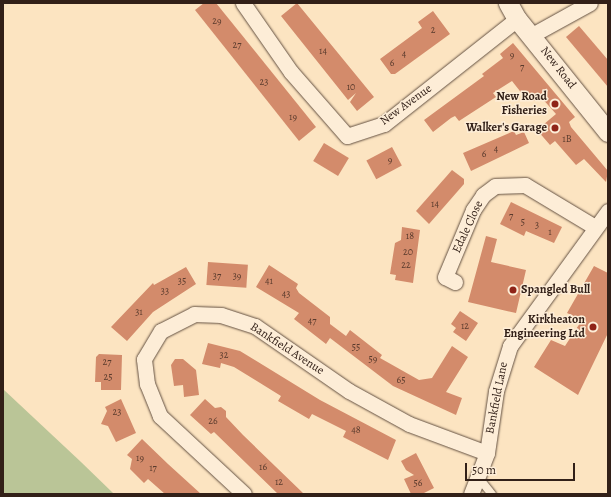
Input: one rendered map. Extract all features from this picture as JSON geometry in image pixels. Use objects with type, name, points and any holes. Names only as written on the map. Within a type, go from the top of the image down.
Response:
[{"type":"street","name":"New Avenue","points":[[243,3],[291,72],[347,136],[384,124],[513,11]]},
{"type":"street","points":[[532,35],[590,3]]},
{"type":"street","name":"New Road","points":[[513,11],[608,132]]},
{"type":"street","name":"Edale Close","points":[[455,282],[445,277],[473,210],[483,195],[495,186],[525,185],[594,227]]},
{"type":"street","name":"Bankfield Lane","points":[[471,494],[487,453],[496,391],[510,346],[594,227],[608,211]]},
{"type":"street","name":"Bankfield Avenue","points":[[244,494],[160,416],[146,384],[144,359],[162,331],[194,314],[221,315],[255,326],[349,391],[409,424],[487,453]]},
{"type":"lane","points":[[478,477],[492,494]]},
{"type":"green space","points":[[3,389],[81,462],[114,494],[3,494]]},
{"type":"building","points":[[204,3],[216,3],[316,127],[299,141],[195,10]]},
{"type":"building","points":[[297,3],[374,97],[357,111],[350,102],[356,93],[348,100],[281,16]]},
{"type":"building","points":[[433,11],[450,34],[395,74],[391,74],[380,59],[422,28],[418,22]]},
{"type":"building","points":[[579,26],[608,60],[608,87],[566,37]]},
{"type":"building","points":[[513,43],[575,117],[569,122],[571,127],[608,171],[606,182],[584,159],[576,165],[555,141],[550,145],[537,130],[556,114],[540,96],[534,101],[531,98],[527,100],[512,81],[493,93],[496,97],[459,121],[455,116],[433,132],[424,120],[484,76],[482,74],[503,58],[500,54]]},
{"type":"building","points":[[514,131],[516,135],[524,132],[529,143],[471,171],[463,153]]},
{"type":"building","points":[[324,143],[349,158],[338,176],[313,161]]},
{"type":"building","points":[[392,147],[402,166],[376,179],[366,161]]},
{"type":"building","points":[[452,170],[464,179],[464,184],[429,224],[416,211]]},
{"type":"building","points":[[511,202],[562,227],[554,243],[526,231],[524,236],[500,224]]},
{"type":"building","points":[[402,227],[420,230],[413,283],[395,280],[396,275],[390,274],[395,243],[401,240]]},
{"type":"building","points":[[486,236],[497,239],[491,262],[526,270],[516,313],[468,302]]},
{"type":"building","points":[[208,262],[248,265],[246,288],[206,285]]},
{"type":"building","points":[[269,265],[298,284],[296,288],[299,293],[330,317],[330,324],[346,336],[350,330],[382,355],[380,358],[419,380],[432,378],[452,346],[468,357],[446,392],[462,398],[456,415],[393,386],[330,338],[326,344],[294,319],[299,313],[256,287]]},
{"type":"building","name":"Kirkheaton Engineering Ltd","points":[[594,266],[608,273],[608,333],[578,395],[534,367],[551,340],[565,346],[582,320],[567,313]]},
{"type":"building","points":[[186,267],[196,284],[153,312],[127,341],[111,327],[153,283],[154,285]]},
{"type":"building","points":[[460,311],[478,323],[466,341],[453,332],[456,328],[451,324]]},
{"type":"building","points":[[208,343],[240,351],[320,400],[396,440],[388,460],[343,437],[346,431],[312,414],[309,419],[278,401],[281,396],[234,367],[221,363],[220,368],[202,364]]},
{"type":"building","points":[[99,354],[122,355],[121,390],[101,390],[101,382],[95,382],[96,357]]},
{"type":"building","points":[[175,359],[183,359],[196,370],[199,395],[184,397],[183,385],[174,386],[171,365]]},
{"type":"building","points":[[121,399],[136,433],[116,442],[108,426],[101,424],[107,411],[105,407]]},
{"type":"building","points":[[205,399],[215,408],[221,407],[226,411],[226,417],[304,494],[278,494],[214,432],[211,434],[190,415]]},
{"type":"building","points":[[142,439],[201,494],[165,494],[148,479],[144,483],[130,469],[132,459],[127,455]]},
{"type":"building","points":[[416,453],[434,488],[422,494],[411,494],[404,479],[414,475],[406,470],[401,461]]},
{"type":"place","name":"New Road Fisheries","points":[[555,104]]},
{"type":"place","name":"Walker's Garage","points":[[555,128]]},
{"type":"place","name":"Spangled Bull","points":[[513,290]]},
{"type":"place","name":"Kirkheaton Engineering Ltd","points":[[593,327]]}]
